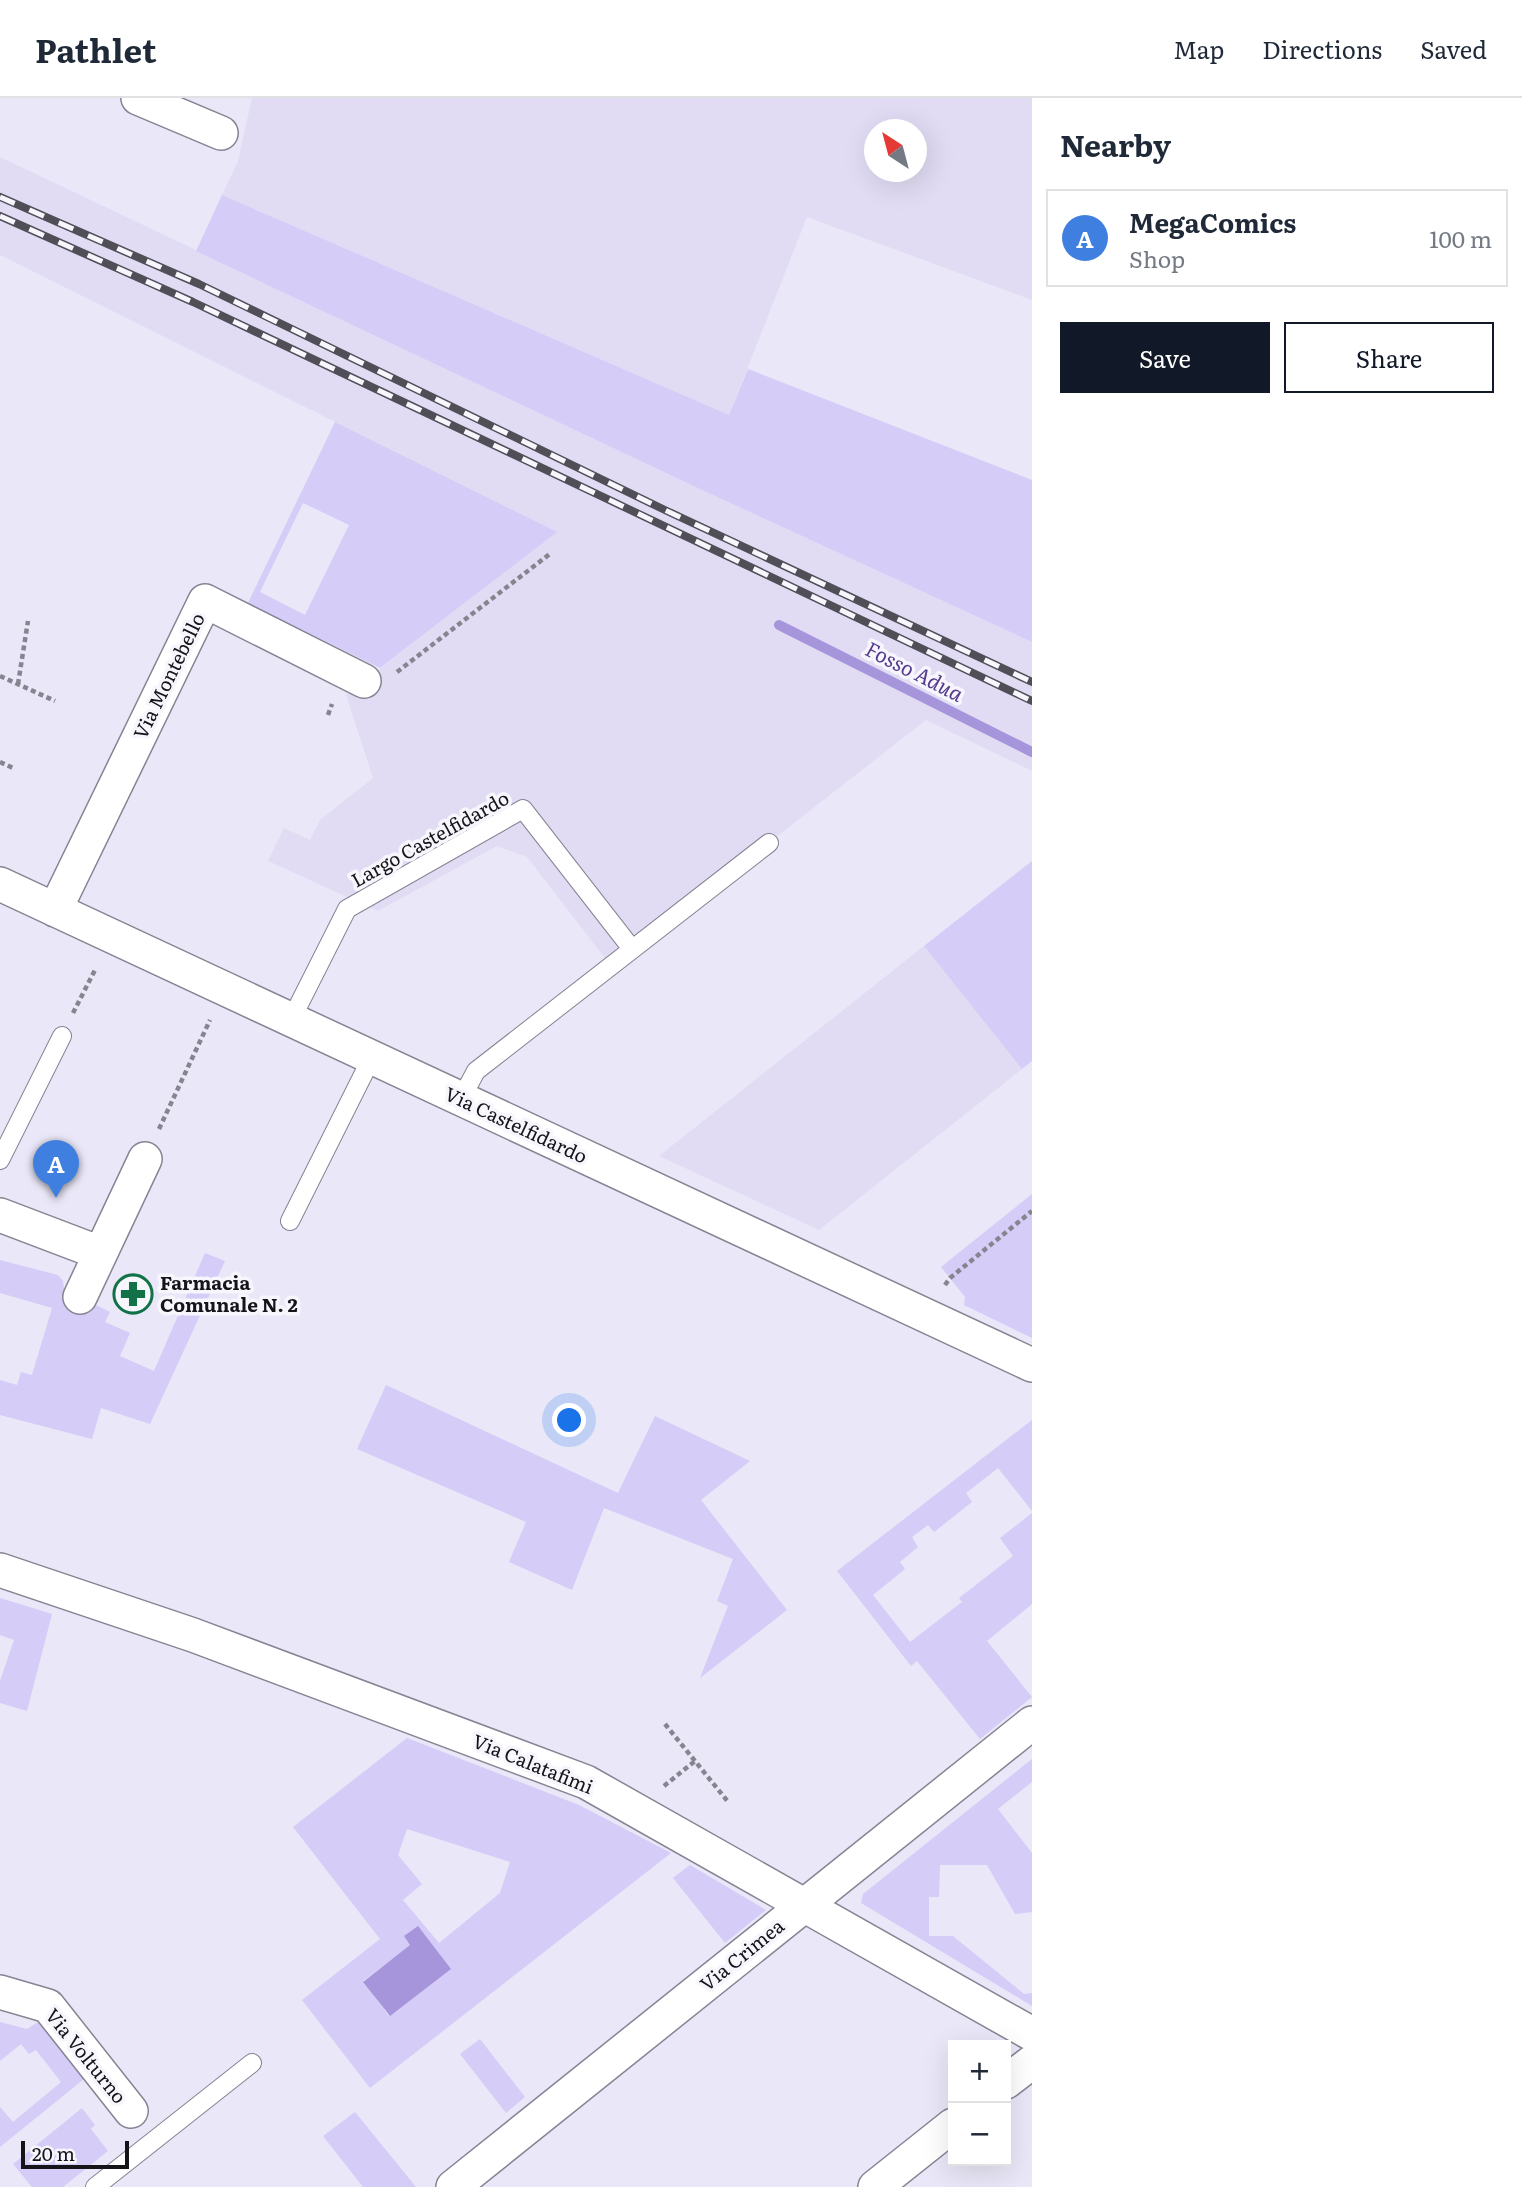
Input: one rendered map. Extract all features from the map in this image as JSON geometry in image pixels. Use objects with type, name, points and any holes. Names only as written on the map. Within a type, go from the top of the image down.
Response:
[{"type":"street","points":[[138,98],[222,134]]},
{"type":"street","name":"Via Montebello","points":[[55,910],[205,601],[364,681]]},
{"type":"street","name":"Via Castelfidardo","points":[[0,884],[1032,1365]]},
{"type":"street","points":[[80,1297],[145,1159]]},
{"type":"street","points":[[0,1215],[100,1253]]},
{"type":"street","name":"Via Calatafimi","points":[[0,1570],[193,1635],[586,1782],[1032,2034]]},
{"type":"street","name":"Via Crimea","points":[[453,2187],[1032,1723]]},
{"type":"street","name":"Via Volturno","points":[[0,1992],[48,2006],[131,2111]]},
{"type":"street","points":[[1011,2078],[1032,2062]]},
{"type":"street","points":[[875,2187],[948,2128]]},
{"type":"lane","name":"Largo Castelfidardo","points":[[291,1020],[347,909],[523,809],[632,949]]},
{"type":"lane","points":[[461,1099],[476,1071],[769,843]]},
{"type":"lane","points":[[0,1160],[62,1036]]},
{"type":"lane","points":[[290,1221],[372,1057]]},
{"type":"lane","points":[[95,2187],[252,2063]]},
{"type":"path","points":[[364,681],[377,687],[551,552]]},
{"type":"path","points":[[18,684],[28,621]]},
{"type":"path","points":[[0,676],[55,701]]},
{"type":"path","points":[[0,762],[13,768]]},
{"type":"path","points":[[62,1036],[112,936]]},
{"type":"path","points":[[145,1159],[225,989]]},
{"type":"path","points":[[925,1315],[950,1278],[1032,1211]]},
{"type":"path","points":[[665,1724],[729,1802]]},
{"type":"shaded area","points":[[252,98],[1032,98],[1032,300],[807,217],[729,415],[222,195],[238,161]]},
{"type":"shaded area","points":[[0,157],[700,489],[1032,642],[1032,771],[926,720],[611,966],[527,857],[497,846],[378,911],[268,861],[284,828],[310,840],[320,820],[373,778],[346,695],[556,532],[0,255]]},
{"type":"shaded area","points":[[222,195],[729,415],[748,369],[1032,480],[1032,642],[196,251]]},
{"type":"shaded area","points":[[335,422],[557,532],[380,668],[248,603]],"holes":[[[303,503],[349,525],[305,615],[260,592]]]},
{"type":"shaded area","points":[[1032,861],[1032,1061],[1022,1069],[924,946]]},
{"type":"shaded area","points":[[924,946],[1022,1069],[819,1230],[659,1156]]},
{"type":"shaded area","points":[[1032,1194],[1032,1338],[964,1305],[965,1297],[941,1267]]},
{"type":"shaded area","points":[[205,1253],[225,1261],[150,1424],[101,1408],[92,1439],[0,1415],[0,1380],[17,1385],[21,1372],[32,1375],[52,1308],[0,1293],[0,1260],[58,1275],[63,1281],[64,1289],[110,1312],[105,1322],[130,1333],[120,1356],[154,1371]]},
{"type":"shaded area","points":[[386,1385],[618,1493],[655,1416],[750,1461],[701,1500],[787,1610],[700,1678],[728,1606],[717,1601],[733,1559],[604,1508],[572,1590],[509,1562],[526,1522],[357,1449]]},
{"type":"shaded area","points":[[1032,1420],[1032,1511],[998,1468],[966,1493],[972,1502],[934,1532],[928,1525],[912,1537],[918,1547],[900,1562],[905,1569],[873,1595],[910,1642],[962,1602],[959,1598],[1013,1556],[1000,1538],[1032,1513],[1032,1604],[987,1641],[1032,1697],[980,1739],[917,1661],[911,1666],[837,1571]]},
{"type":"shaded area","points":[[0,1598],[52,1614],[27,1711],[0,1703],[0,1681],[14,1640],[0,1635]]},
{"type":"shaded area","points":[[407,1738],[579,1805],[671,1853],[370,2088],[302,2000],[380,1939],[293,1827]],"holes":[[[407,1829],[510,1862],[500,1893],[439,1943],[403,1900],[422,1884],[398,1855]],[[411,1945],[389,2016],[363,1981]]]},
{"type":"shaded area","points":[[1032,1759],[1032,1782],[998,1809],[1032,1853],[1032,1912],[1015,1914],[987,1865],[940,1865],[939,1897],[929,1897],[929,1936],[953,1936],[1024,1994],[1032,1993],[1032,2006],[861,1903],[863,1894]]},
{"type":"shaded area","points":[[690,1865],[766,1910],[725,1943],[673,1878]]},
{"type":"shaded area","points":[[418,1926],[451,1969],[390,2016],[363,1982],[410,1945],[404,1936]]},
{"type":"shaded area","points":[[0,2022],[27,2029],[38,2022],[84,2079],[0,2147],[0,2107],[13,2122],[61,2082],[36,2050],[29,2054],[21,2044],[0,2061]]},
{"type":"shaded area","points":[[480,2039],[525,2097],[506,2113],[460,2054]]},
{"type":"shaded area","points":[[82,2108],[95,2125],[91,2129],[108,2151],[63,2187],[32,2187],[13,2164]]},
{"type":"shaded area","points":[[355,2112],[416,2187],[363,2187],[323,2136]]},
{"type":"waterway","name":"Fosso Adua","points":[[779,625],[1032,752]]},
{"type":"railway","points":[[0,197],[199,284],[667,511],[1032,682]]},
{"type":"railway","points":[[0,216],[193,302],[1032,701]]},
{"type":"place","name":"MegaComics","points":[[56,1198]]},
{"type":"place","name":"Farmacia Comunale N. 2","points":[[133,1294]]}]
